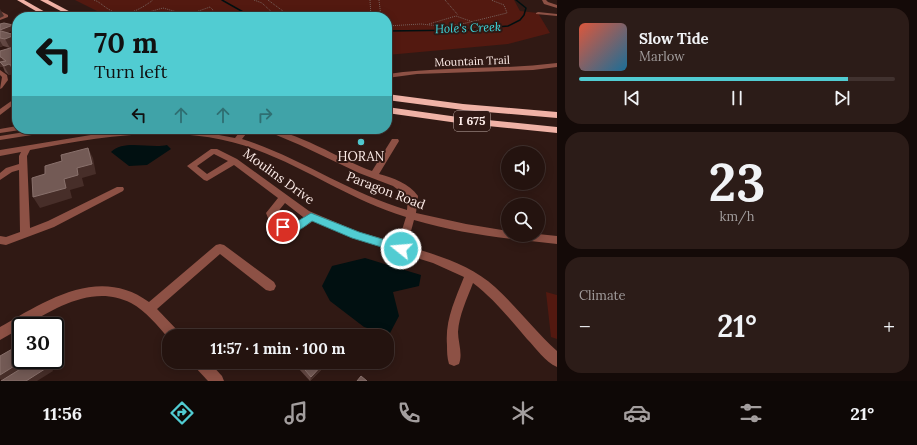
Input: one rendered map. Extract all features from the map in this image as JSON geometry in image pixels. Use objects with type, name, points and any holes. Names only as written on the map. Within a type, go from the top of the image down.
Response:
[{"type":"highway","points":[[20,0],[42,12]]},
{"type":"highway","points":[[43,0],[67,12]]},
{"type":"highway","name":"I 675","points":[[392,98],[463,107],[557,115]]},
{"type":"highway","name":"I 675","points":[[392,111],[458,120],[557,130]]},
{"type":"street","points":[[544,0],[546,3],[557,7]]},
{"type":"street","points":[[0,12],[6,16],[1,19]]},
{"type":"street","points":[[538,13],[557,15]]},
{"type":"street","name":"Mountain Trail","points":[[392,75],[417,72],[522,69],[557,65]]},
{"type":"street","points":[[0,72],[5,76],[5,80],[1,85]]},
{"type":"street","points":[[0,113],[12,103]]},
{"type":"street","points":[[0,131],[12,129]]},
{"type":"street","points":[[0,138],[26,134]]},
{"type":"street","name":"Paragon Road","points":[[0,153],[27,149],[95,134]]},
{"type":"street","name":"Paragon Road","points":[[208,134],[237,140],[265,150],[377,203],[411,216],[494,234],[557,240]]},
{"type":"street","points":[[237,140],[242,134]]},
{"type":"street","points":[[279,134],[318,149],[374,175],[400,185],[408,190],[413,196],[411,216],[401,249]]},
{"type":"street","points":[[374,175],[395,141]]},
{"type":"street","points":[[25,234],[23,156],[27,149]]},
{"type":"street","name":"Moulins Drive","points":[[230,159],[311,217],[356,235],[436,259],[470,275],[491,290],[541,346],[557,360]]},
{"type":"street","points":[[0,177],[9,170],[24,165]]},
{"type":"street","points":[[0,240],[6,241],[51,224],[120,189]]},
{"type":"street","points":[[284,198],[271,213],[272,218],[283,227],[289,229],[296,228],[311,217]]},
{"type":"street","points":[[149,309],[220,248],[270,286]]},
{"type":"street","points":[[454,359],[452,333],[454,317],[470,275]]},
{"type":"street","points":[[0,334],[50,306],[79,293],[91,291],[116,292],[126,295],[149,309],[168,329]]},
{"type":"street","points":[[207,369],[218,381]]},
{"type":"path","points":[[94,0],[102,3],[109,10],[114,12]]},
{"type":"path","points":[[132,12],[144,8],[153,0]]},
{"type":"path","points":[[254,0],[262,3],[272,12]]},
{"type":"path","points":[[268,0],[284,12]]},
{"type":"path","points":[[370,0],[371,12]]},
{"type":"path","points":[[379,0],[380,12]]},
{"type":"path","points":[[445,0],[458,16]]},
{"type":"path","points":[[392,26],[427,24],[440,26],[474,22],[507,13],[504,5],[491,0]]},
{"type":"path","points":[[194,12],[210,7],[213,10],[213,12]]},
{"type":"path","points":[[149,12],[163,8],[175,12]]},
{"type":"path","points":[[427,24],[458,16],[474,22]]},
{"type":"shaded area","points":[[75,0],[514,0],[520,11],[538,13],[550,33],[508,44],[392,55],[392,12],[99,12]]},
{"type":"shaded area","points":[[130,145],[167,145],[171,149],[147,165],[129,166],[111,152],[116,148]]},
{"type":"shaded area","points":[[365,258],[421,275],[419,286],[393,292],[399,316],[392,329],[370,329],[364,327],[330,301],[322,286],[332,266]]},
{"type":"shaded area","points":[[546,292],[557,295],[557,339],[551,337]]},
{"type":"building","points":[[4,23],[12,25],[0,30],[0,24]]},
{"type":"building","points":[[0,31],[12,34],[12,36],[5,39],[0,38]]},
{"type":"building","points":[[12,47],[12,66],[9,64],[4,66],[0,62],[6,61],[0,57],[0,51]]},
{"type":"building","points":[[88,148],[92,164],[77,168],[78,175],[64,179],[66,188],[33,197],[32,178],[45,174],[45,166],[62,161],[61,155]]},
{"type":"building","points":[[12,349],[12,368],[0,375],[0,356]]},
{"type":"building","points":[[20,369],[45,369],[26,381],[1,381]]},
{"type":"building","points":[[304,369],[318,369],[311,377]]},
{"type":"building","points":[[361,376],[367,381],[357,381]]},
{"type":"waterway","name":"Hole's Creek","points":[[222,0],[243,12]]},
{"type":"waterway","name":"Hole's Creek","points":[[392,31],[466,30],[508,26],[520,20],[524,15],[526,8],[516,0]]},
{"type":"place","name":"HORAN","points":[[361,142]]},
{"type":"route","points":[[283,227],[289,229],[296,228],[311,217],[356,235],[401,249]]}]
